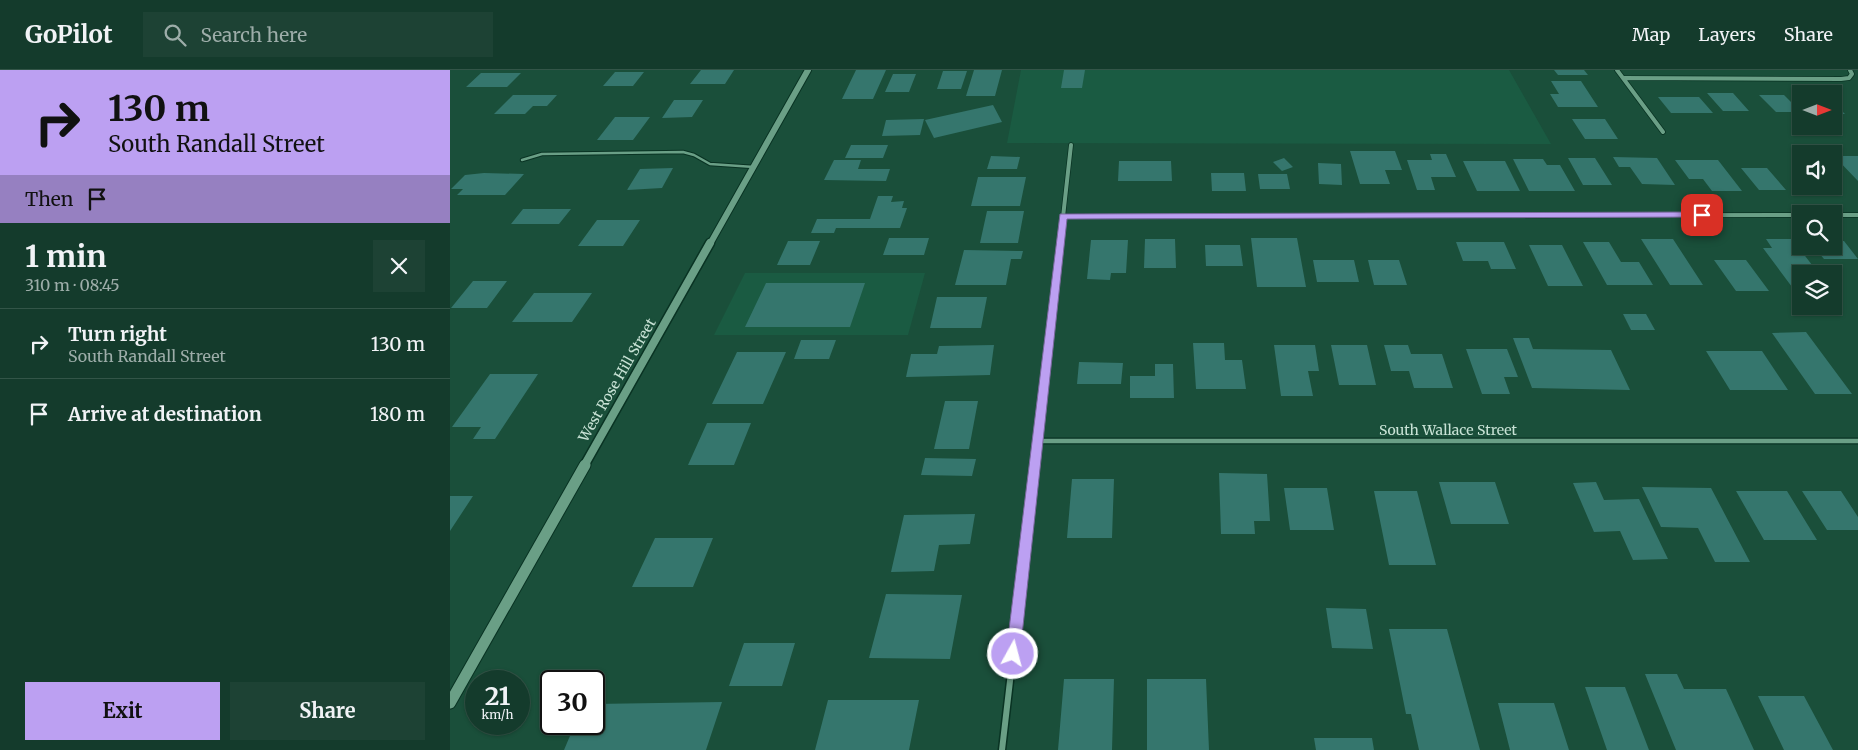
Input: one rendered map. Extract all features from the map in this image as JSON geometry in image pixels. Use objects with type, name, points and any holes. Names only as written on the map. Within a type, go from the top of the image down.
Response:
[{"type":"street","name":"West Rose Hill Street","points":[[450,703],[808,70]]},
{"type":"street","points":[[1617,70],[1663,132]]},
{"type":"street","points":[[1624,78],[1841,79],[1849,78],[1852,74],[1850,70]]},
{"type":"street","points":[[1002,750],[1071,145]]},
{"type":"street","points":[[1063,216],[1792,215]]},
{"type":"street","points":[[1842,215],[1858,215]]},
{"type":"street","name":"South Wallace Street","points":[[1038,441],[1858,441]]},
{"type":"lane","points":[[522,160],[542,154],[683,152],[694,155],[710,164],[754,167]]},
{"type":"shaded area","points":[[1021,70],[1509,70],[1551,144],[1007,143]]},
{"type":"shaded area","points":[[745,273],[925,273],[908,335],[714,335]]},
{"type":"building","points":[[701,70],[734,70],[725,84],[690,84]]},
{"type":"building","points":[[856,70],[886,70],[873,99],[842,99]]},
{"type":"building","points":[[974,70],[1002,70],[995,96],[966,96]]},
{"type":"building","points":[[1064,70],[1085,70],[1082,88],[1061,88]]},
{"type":"building","points":[[1554,70],[1584,70],[1588,75],[1558,75]]},
{"type":"building","points":[[943,71],[967,71],[961,89],[937,89]]},
{"type":"building","points":[[615,72],[644,72],[633,86],[603,86]]},
{"type":"building","points":[[481,73],[521,73],[507,87],[466,87]]},
{"type":"building","points":[[893,74],[916,74],[909,92],[885,92]]},
{"type":"building","points":[[1551,81],[1581,81],[1598,107],[1558,107],[1550,94],[1559,94]]},
{"type":"building","points":[[1707,93],[1733,93],[1749,111],[1723,111]]},
{"type":"building","points":[[513,95],[557,95],[547,106],[533,106],[525,114],[494,114]]},
{"type":"building","points":[[1759,95],[1784,95],[1792,103],[1792,112],[1776,112]]},
{"type":"building","points":[[1658,97],[1699,97],[1713,113],[1671,113]]},
{"type":"building","points":[[674,100],[703,100],[692,117],[662,118]]},
{"type":"building","points":[[993,105],[1002,122],[934,138],[925,120]]},
{"type":"building","points":[[615,117],[650,117],[633,140],[597,140]]},
{"type":"building","points":[[924,119],[920,135],[882,136],[886,120]]},
{"type":"building","points":[[1572,119],[1605,119],[1618,139],[1585,139]]},
{"type":"building","points":[[851,145],[888,145],[883,158],[845,158]]},
{"type":"building","points":[[1350,151],[1395,151],[1402,170],[1385,170],[1390,184],[1360,184]]},
{"type":"building","points":[[1430,154],[1446,154],[1456,177],[1431,177],[1435,190],[1417,190],[1407,160],[1432,160]]},
{"type":"building","points":[[991,156],[1020,157],[1017,169],[987,169]]},
{"type":"building","points":[[1842,156],[1858,156],[1858,181],[1842,164]]},
{"type":"building","points":[[1613,157],[1657,158],[1675,185],[1642,184],[1630,167],[1619,167]]},
{"type":"building","points":[[1284,158],[1293,167],[1282,171],[1273,162]]},
{"type":"building","points":[[1568,158],[1595,158],[1612,185],[1583,185]]},
{"type":"building","points":[[1513,159],[1543,159],[1547,165],[1560,165],[1575,191],[1529,191]]},
{"type":"building","points":[[834,160],[861,160],[858,169],[890,169],[886,181],[824,180]]},
{"type":"building","points":[[1675,160],[1718,160],[1742,191],[1712,191],[1703,179],[1689,179]]},
{"type":"building","points":[[1119,161],[1171,161],[1172,181],[1118,181]]},
{"type":"building","points":[[1463,161],[1505,161],[1520,191],[1477,191]]},
{"type":"building","points":[[1318,163],[1341,164],[1342,185],[1319,184]]},
{"type":"building","points":[[673,168],[662,188],[627,190],[640,169]]},
{"type":"building","points":[[1741,168],[1767,168],[1786,190],[1759,190]]},
{"type":"building","points":[[484,173],[524,174],[505,195],[457,195],[463,189],[451,189],[465,175]]},
{"type":"building","points":[[1211,173],[1244,173],[1246,191],[1212,191]]},
{"type":"building","points":[[1258,174],[1287,174],[1290,189],[1260,189]]},
{"type":"building","points":[[978,177],[1026,177],[1020,206],[971,206]]},
{"type":"building","points":[[878,196],[893,196],[891,202],[904,201],[902,208],[907,208],[900,228],[836,228],[834,233],[811,233],[817,219],[870,219]]},
{"type":"building","points":[[523,209],[571,209],[559,224],[511,224]]},
{"type":"building","points":[[987,211],[1024,211],[1018,243],[980,243]]},
{"type":"building","points":[[597,220],[640,220],[623,246],[578,246]]},
{"type":"building","points":[[889,238],[929,238],[924,255],[883,255]]},
{"type":"building","points":[[1251,238],[1297,238],[1306,287],[1257,287]]},
{"type":"building","points":[[1145,239],[1175,239],[1176,268],[1144,268]]},
{"type":"building","points":[[1641,239],[1673,239],[1703,285],[1670,285]]},
{"type":"building","points":[[1766,239],[1792,239],[1792,255],[1804,255],[1812,265],[1792,265],[1792,287],[1763,248],[1772,248]]},
{"type":"building","points":[[1091,240],[1128,240],[1126,273],[1111,273],[1110,280],[1087,279]]},
{"type":"building","points":[[788,241],[820,241],[810,265],[777,265]]},
{"type":"building","points":[[1842,241],[1844,241],[1858,259],[1824,259],[1821,255],[1842,255]]},
{"type":"building","points":[[1456,242],[1504,242],[1516,269],[1491,269],[1488,261],[1463,261]]},
{"type":"building","points":[[1583,242],[1609,242],[1621,262],[1639,262],[1653,285],[1607,285]]},
{"type":"building","points":[[1205,245],[1240,245],[1243,266],[1206,266]]},
{"type":"building","points":[[1529,245],[1562,245],[1583,286],[1548,286]]},
{"type":"building","points":[[964,250],[1023,251],[1021,259],[1011,259],[1006,285],[955,285]]},
{"type":"building","points":[[1313,260],[1354,260],[1359,282],[1317,282]]},
{"type":"building","points":[[1368,260],[1399,260],[1407,285],[1374,285]]},
{"type":"building","points":[[1714,260],[1746,260],[1769,291],[1736,291]]},
{"type":"building","points":[[473,281],[507,281],[487,308],[451,308]]},
{"type":"building","points":[[766,283],[865,283],[850,327],[745,327]]},
{"type":"building","points":[[534,293],[592,293],[572,322],[512,322]]},
{"type":"building","points":[[937,297],[987,297],[981,328],[930,328]]},
{"type":"building","points":[[1623,314],[1646,314],[1655,330],[1631,330]]},
{"type":"building","points":[[1806,332],[1852,394],[1815,394],[1772,333]]},
{"type":"building","points":[[1513,338],[1529,338],[1533,349],[1611,350],[1630,390],[1532,388]]},
{"type":"building","points":[[801,340],[836,340],[829,359],[794,359]]},
{"type":"building","points":[[1193,343],[1224,343],[1225,360],[1242,360],[1246,389],[1196,389]]},
{"type":"building","points":[[994,345],[990,375],[906,377],[911,354],[937,354],[939,346]]},
{"type":"building","points":[[1274,345],[1315,345],[1319,371],[1308,371],[1313,396],[1281,396]]},
{"type":"building","points":[[1331,345],[1367,345],[1376,385],[1339,385]]},
{"type":"building","points":[[1384,345],[1408,345],[1411,354],[1442,354],[1453,388],[1414,388],[1409,371],[1391,371]]},
{"type":"building","points":[[1466,349],[1507,349],[1518,377],[1504,377],[1510,394],[1482,394]]},
{"type":"building","points":[[1706,351],[1762,351],[1788,390],[1730,390]]},
{"type":"building","points":[[737,352],[786,352],[763,404],[712,404]]},
{"type":"building","points":[[1079,362],[1123,363],[1121,384],[1077,384]]},
{"type":"building","points":[[1155,364],[1173,364],[1174,398],[1130,398],[1130,376],[1155,376]]},
{"type":"building","points":[[490,374],[538,374],[495,439],[473,439],[481,427],[452,427]]},
{"type":"building","points":[[945,401],[978,401],[969,449],[934,449]]},
{"type":"building","points":[[707,423],[751,423],[734,465],[688,465]]},
{"type":"building","points":[[925,458],[976,459],[972,476],[921,475]]},
{"type":"building","points":[[1219,473],[1267,474],[1270,521],[1254,521],[1255,534],[1221,534]]},
{"type":"building","points":[[1072,479],[1114,479],[1112,538],[1067,538]]},
{"type":"building","points":[[1439,482],[1495,482],[1509,524],[1451,524]]},
{"type":"building","points":[[1596,482],[1604,500],[1639,499],[1668,559],[1633,560],[1620,531],[1594,532],[1573,483]]},
{"type":"building","points":[[1642,487],[1711,488],[1750,562],[1715,562],[1698,528],[1661,527]]},
{"type":"building","points":[[1284,488],[1327,488],[1334,530],[1290,530]]},
{"type":"building","points":[[1374,491],[1417,491],[1436,565],[1389,565]]},
{"type":"building","points":[[1736,491],[1787,491],[1817,540],[1764,540]]},
{"type":"building","points":[[1802,491],[1841,491],[1858,517],[1858,530],[1827,530]]},
{"type":"building","points":[[450,496],[473,496],[450,531]]},
{"type":"building","points":[[975,514],[970,544],[939,545],[934,571],[891,572],[904,515]]},
{"type":"building","points":[[655,538],[713,538],[693,587],[632,587]]},
{"type":"building","points":[[886,594],[962,595],[950,659],[869,658]]},
{"type":"building","points":[[1326,608],[1366,609],[1373,649],[1332,648]]},
{"type":"building","points":[[1389,629],[1447,629],[1480,750],[1419,750],[1411,714],[1406,714]]},
{"type":"building","points":[[744,643],[795,643],[782,686],[729,686]]},
{"type":"building","points":[[1645,674],[1677,674],[1684,689],[1726,689],[1754,750],[1676,750]]},
{"type":"building","points":[[1064,679],[1114,679],[1112,750],[1058,750]]},
{"type":"building","points":[[1147,679],[1206,679],[1209,750],[1147,750]]},
{"type":"building","points":[[1585,687],[1625,687],[1649,750],[1607,750]]},
{"type":"building","points":[[1758,696],[1804,696],[1833,750],[1784,750]]},
{"type":"building","points":[[828,700],[919,700],[909,750],[815,750]]},
{"type":"building","points":[[722,702],[706,750],[564,750],[570,735],[605,735],[605,704]]},
{"type":"building","points":[[1498,703],[1554,703],[1569,750],[1510,750]]},
{"type":"building","points":[[1314,738],[1372,738],[1374,750],[1316,750]]},
{"type":"route","points":[[1013,654],[1063,216],[1702,215]]}]
